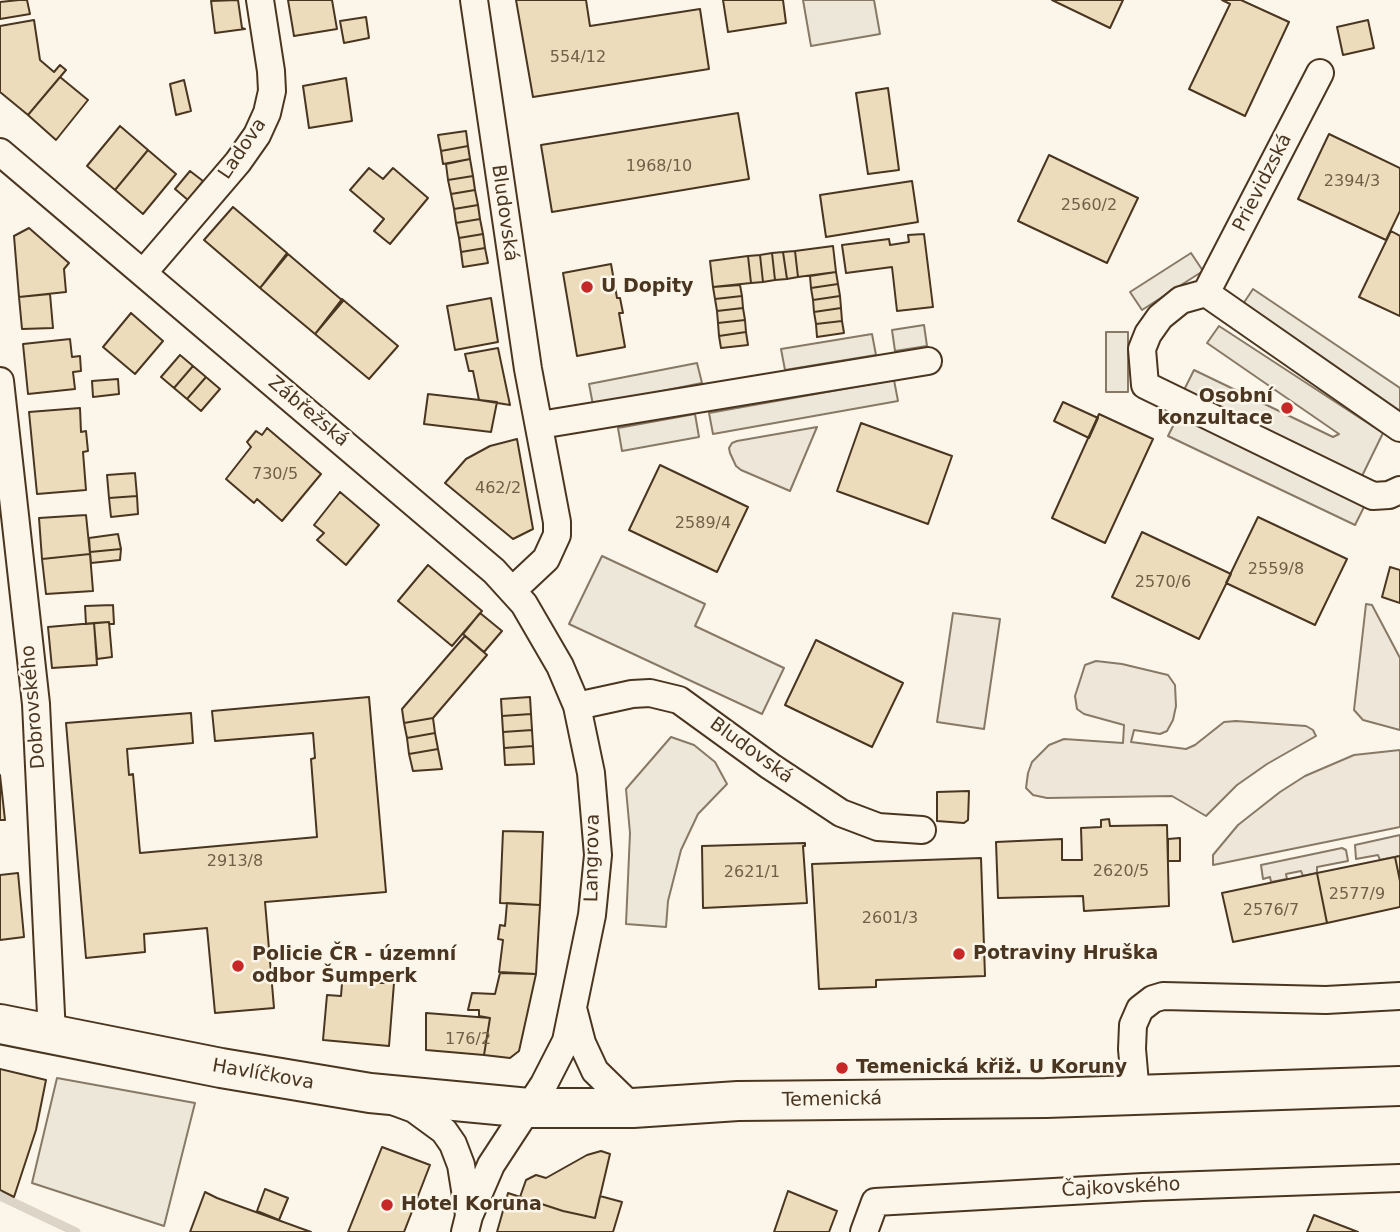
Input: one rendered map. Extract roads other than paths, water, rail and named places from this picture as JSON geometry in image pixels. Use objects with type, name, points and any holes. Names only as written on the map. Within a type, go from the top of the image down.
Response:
[{"type":"street","name":"Ladova","points":[[144,272],[238,162],[257,135],[268,113],[272,91],[271,71],[260,0]]},
{"type":"street","name":"Bludovská","points":[[474,0],[528,369],[556,510],[557,535],[546,559],[513,590]]},
{"type":"street","name":"Prievidzská","points":[[1206,293],[1320,73]]},
{"type":"street","name":"Zábřežská","points":[[0,152],[494,570],[513,590],[549,645],[577,706]]},
{"type":"street","points":[[1400,428],[1206,293],[1181,300],[1160,317],[1148,334],[1142,349],[1144,385],[1373,496],[1390,495],[1400,491]]},
{"type":"street","points":[[540,425],[928,361]]},
{"type":"street","name":"Dobrovského","points":[[0,381],[36,704],[52,1035]]},
{"type":"street","name":"Bludovská","points":[[577,706],[632,694],[650,693],[679,700],[841,813],[877,827],[922,830]]},
{"type":"street","name":"Langrova","points":[[467,1224],[491,1165],[544,1084],[566,1041],[574,1011],[592,915],[598,855],[591,773],[577,706]]},
{"type":"street","points":[[1136,1095],[1133,1025],[1140,1009],[1153,999],[1163,996],[1326,1000],[1400,996]]},
{"type":"street","name":"Langrova","points":[[574,1011],[582,1043],[595,1071],[633,1108]]},
{"type":"street","name":"Havlíčkova","points":[[0,1024],[221,1068],[370,1093],[529,1108]]},
{"type":"street","name":"Temenická","points":[[529,1108],[633,1108],[738,1101],[1136,1095],[1400,1086]]},
{"type":"street","points":[[370,1093],[414,1109],[444,1130],[453,1143],[461,1165],[467,1224]]},
{"type":"street","name":"Čajkovského","points":[[864,1232],[875,1202],[1143,1187],[1400,1178]]},
{"type":"waterway","points":[[0,1196],[76,1232]]},
{"type":"place","name":"U Dopity","points":[[587,287]]},
{"type":"place","name":"Osobní konzultace","points":[[1287,408]]},
{"type":"place","name":"Potraviny Hruška","points":[[959,954]]},
{"type":"place","name":"Policie ČR - územní odbor Šumperk","points":[[238,966]]},
{"type":"place","name":"Temenická křiž. U Koruny","points":[[842,1068]]},
{"type":"place","name":"Hotel Koruna","points":[[387,1205]]}]
